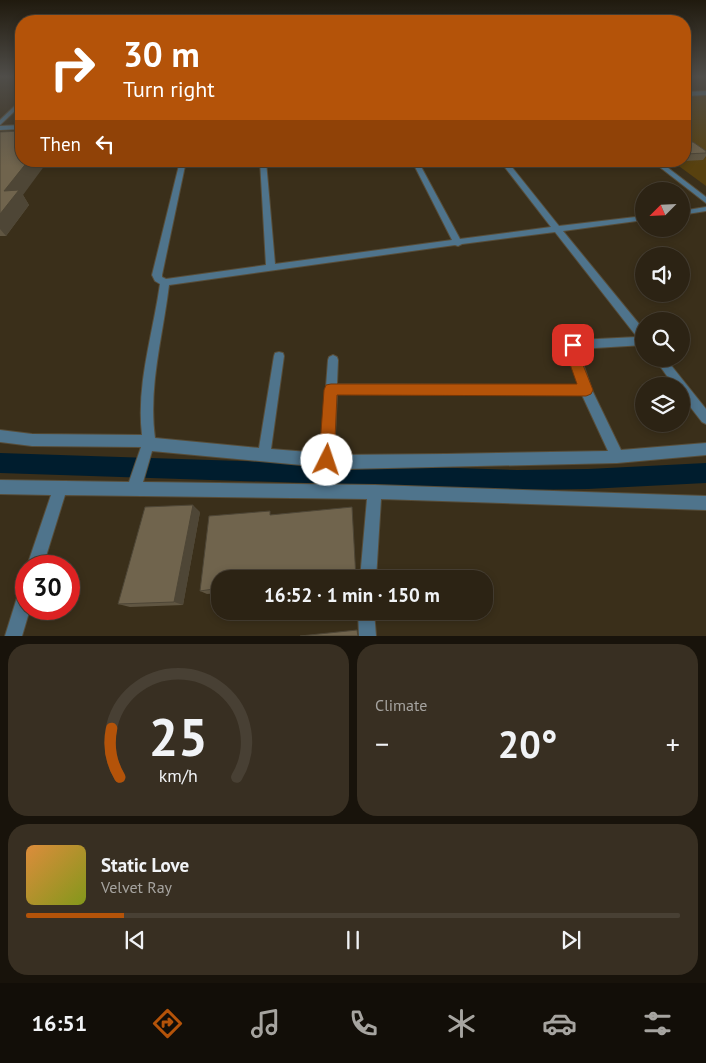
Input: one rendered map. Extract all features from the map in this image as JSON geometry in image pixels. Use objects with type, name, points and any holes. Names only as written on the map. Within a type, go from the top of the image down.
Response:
[{"type":"street","points":[[0,123],[15,108]]},
{"type":"street","points":[[0,128],[15,127]]},
{"type":"street","points":[[182,167],[157,275],[158,279],[165,282],[367,253],[635,219]]},
{"type":"street","points":[[263,167],[271,267]]},
{"type":"street","points":[[418,167],[458,243]]},
{"type":"street","points":[[508,167],[559,229],[635,327]]},
{"type":"street","points":[[663,167],[706,201]]},
{"type":"street","points":[[690,212],[706,209]]},
{"type":"street","points":[[135,484],[147,447],[145,422],[148,384],[165,282]]},
{"type":"street","points":[[617,457],[586,390],[571,350],[573,345],[635,340]]},
{"type":"street","points":[[264,454],[279,356]]},
{"type":"street","points":[[327,460],[333,360]]},
{"type":"street","points":[[666,367],[706,418]]},
{"type":"street","points":[[331,390],[586,390]]},
{"type":"street","points":[[0,436],[32,440],[264,454],[327,460],[437,462],[617,457],[706,449]]},
{"type":"street","points":[[0,487],[60,488],[135,484],[706,503]]},
{"type":"street","points":[[39,555],[60,488]]},
{"type":"street","points":[[369,570],[375,492]]},
{"type":"street","points":[[13,636],[18,620]]},
{"type":"street","points":[[367,620],[368,636]]},
{"type":"shaded area","points":[[691,107],[706,107],[706,186],[680,167],[691,167]]},
{"type":"building","points":[[15,131],[15,167],[23,167],[4,191],[19,190],[0,214],[0,132]]},
{"type":"building","points":[[691,142],[706,151],[706,153],[691,154]]},
{"type":"building","points":[[193,505],[174,602],[118,604],[145,507]]},
{"type":"building","points":[[352,507],[356,570],[211,570],[211,589],[200,591],[209,516],[270,511],[270,515]]},
{"type":"building","points":[[357,630],[358,636],[300,636]]},
{"type":"waterway","points":[[0,463],[517,480],[588,479],[706,473]]},
{"type":"route","points":[[327,460],[331,390],[586,390],[571,350],[573,345]]}]
